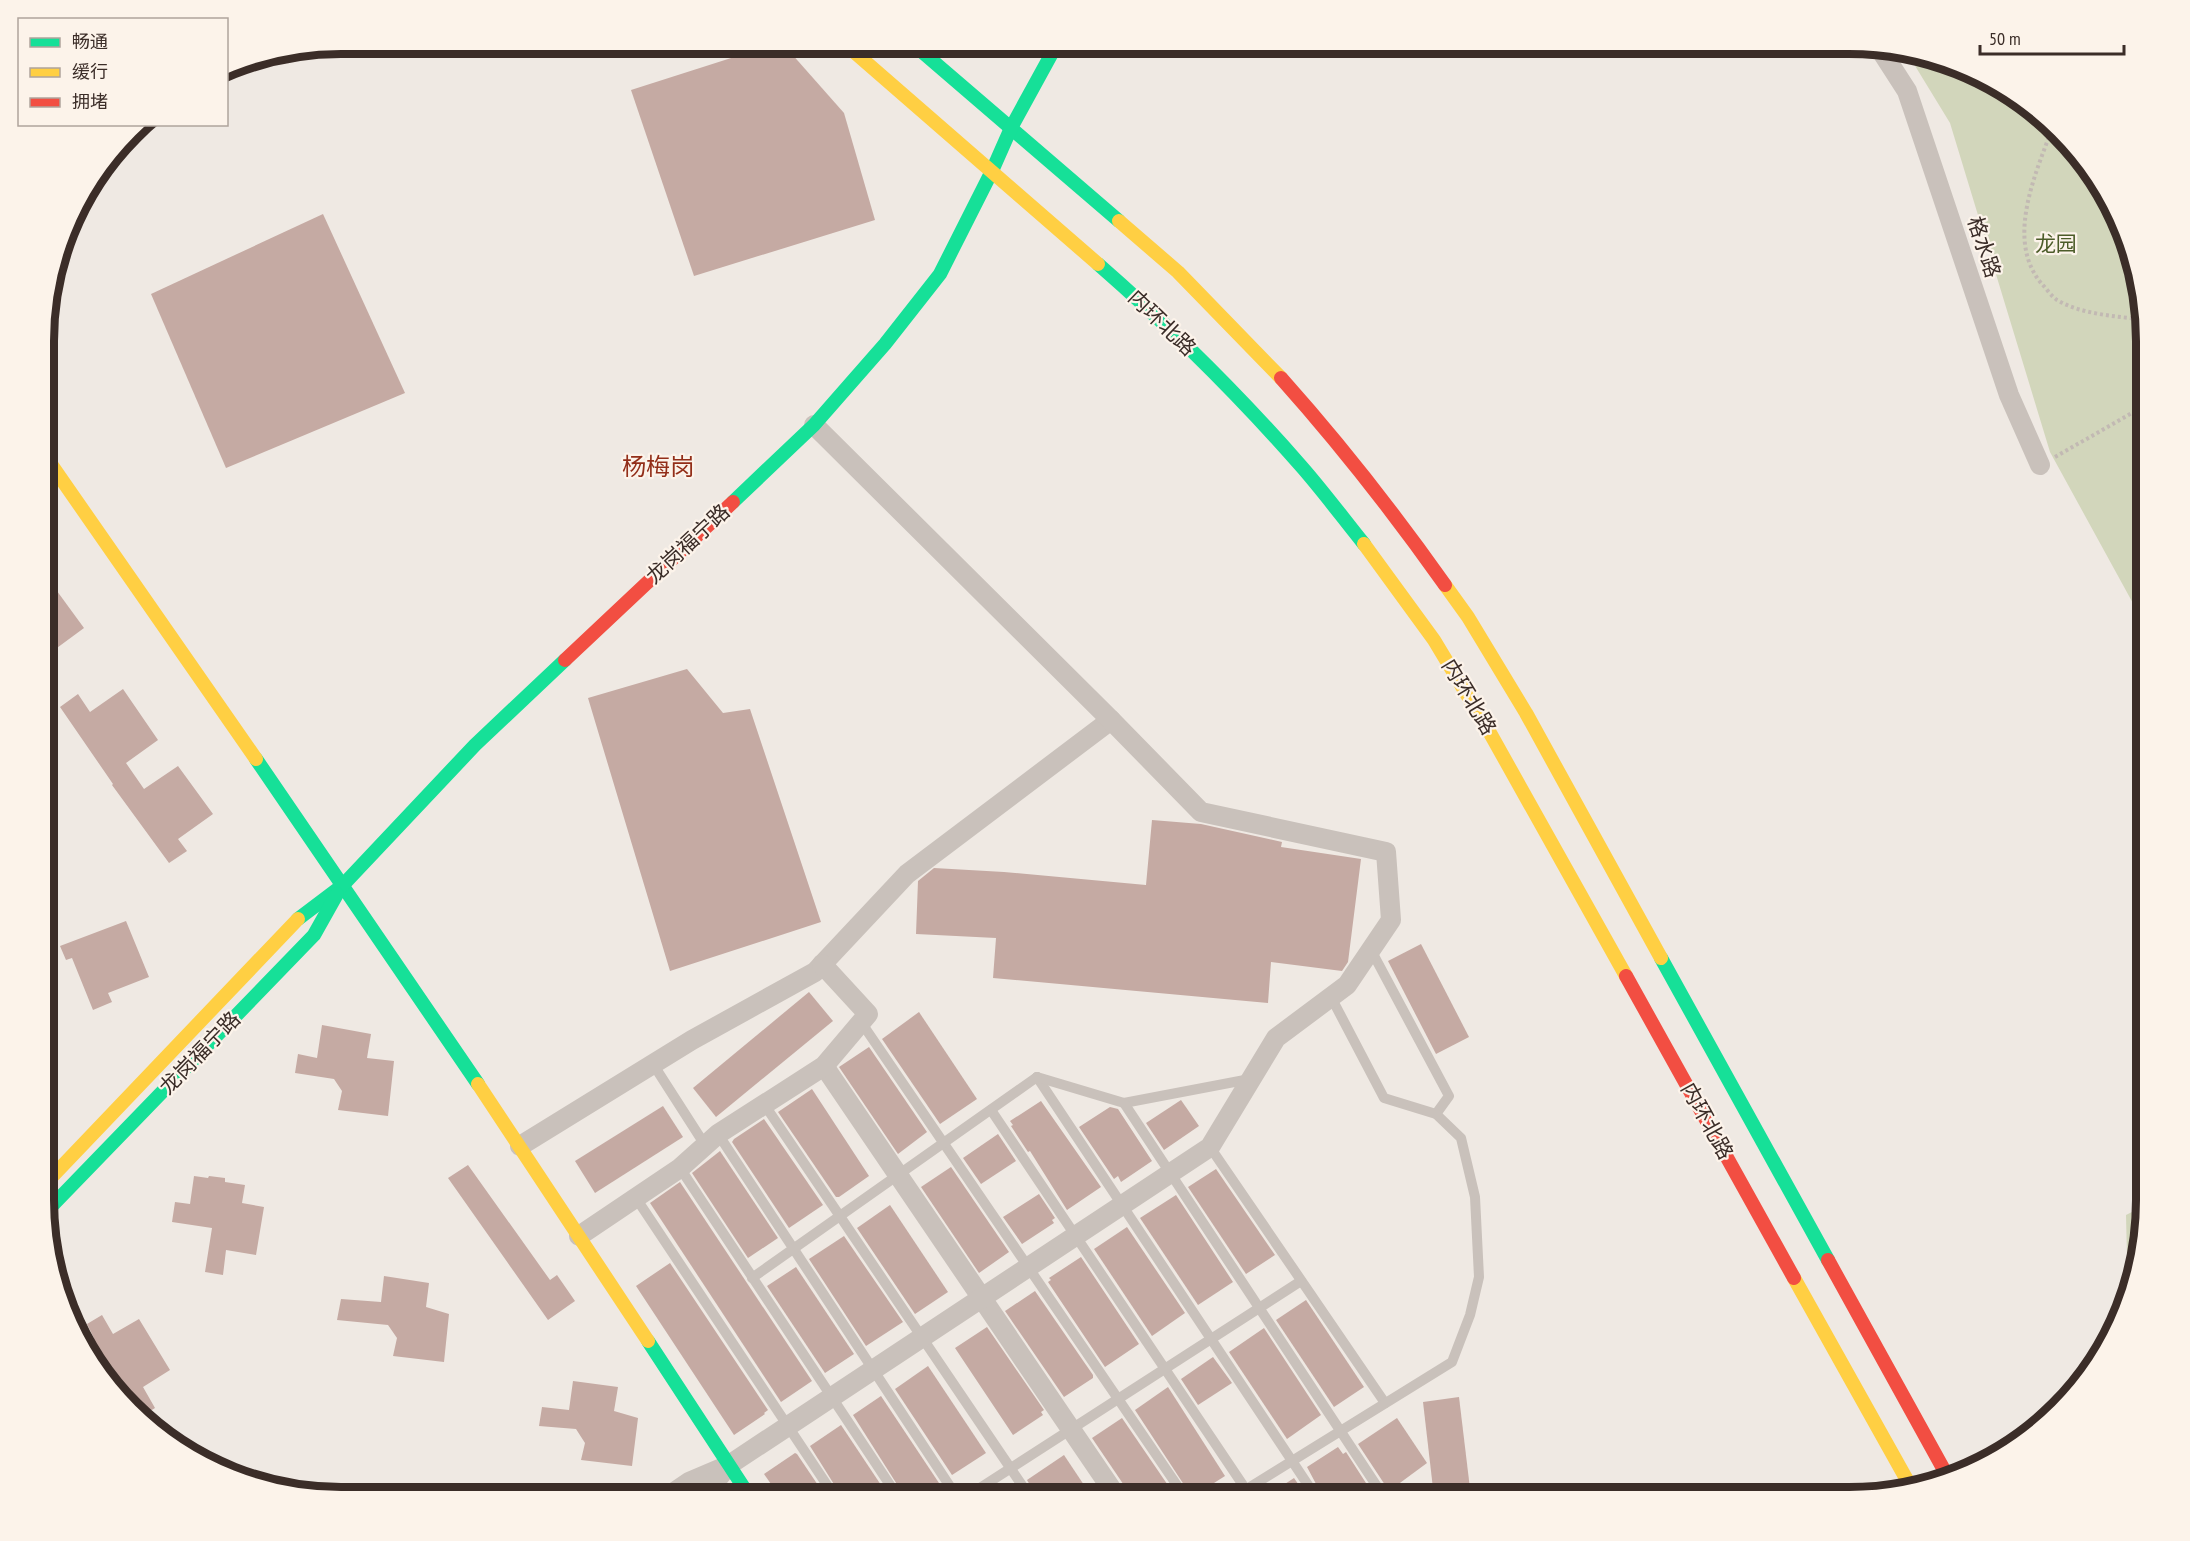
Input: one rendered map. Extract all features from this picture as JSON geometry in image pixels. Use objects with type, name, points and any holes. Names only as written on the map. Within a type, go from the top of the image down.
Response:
[{"type":"main road","name":"内环北路","points":[[857,54],[1146,306],[1229,388],[1302,468],[1369,550],[1434,640],[1496,743],[1907,1481]]},
{"type":"main road","name":"内环北路","points":[[926,54],[1000,111],[1011,128],[1178,273],[1262,357],[1336,440],[1403,525],[1468,617],[1526,713],[1945,1471]]},
{"type":"main road","name":"龙岗福宁路","points":[[54,1175],[302,915],[343,885],[475,746],[814,425],[885,344],[940,274],[1011,128],[1052,54]]},
{"type":"main road","name":"龙岗福宁路","points":[[992,171],[1000,111]]},
{"type":"main road","points":[[54,469],[343,885],[520,1146],[743,1487]]},
{"type":"main road","name":"龙岗福宁路","points":[[54,1204],[314,935],[343,885]]},
{"type":"street","name":"格水路","points":[[1884,56],[1907,91],[2009,395],[2040,465]]},
{"type":"street","points":[[682,1487],[729,1465],[1210,1147],[1276,1038],[1347,985],[1391,920],[1386,852],[1201,812],[814,425]]},
{"type":"street","points":[[520,1146],[692,1040],[815,972],[907,874],[1111,720]]},
{"type":"street","points":[[579,1236],[680,1168],[712,1139],[824,1066],[868,1014],[822,964]]},
{"type":"street","points":[[824,1066],[1110,1487]]},
{"type":"street","points":[[712,1487],[729,1465]]},
{"type":"lane","points":[[1371,950],[1449,1096],[1436,1114]]},
{"type":"lane","points":[[1258,1487],[1292,1461],[1452,1362],[1470,1315],[1479,1277],[1475,1197],[1461,1138],[1436,1114],[1384,1098],[1331,997]]},
{"type":"lane","points":[[861,1022],[1178,1487]]},
{"type":"lane","points":[[653,1064],[794,1248],[950,1487]]},
{"type":"lane","points":[[1037,1077],[1124,1103],[1251,1079]]},
{"type":"lane","points":[[752,1278],[1037,1077]]},
{"type":"lane","points":[[1037,1077],[1309,1487]]},
{"type":"lane","points":[[1124,1103],[1377,1487]]},
{"type":"lane","points":[[764,1104],[1023,1487]]},
{"type":"lane","points":[[991,1110],[1244,1487]]},
{"type":"lane","points":[[1210,1147],[1385,1403]]},
{"type":"lane","points":[[680,1168],[891,1487]]},
{"type":"lane","points":[[636,1198],[828,1487]]},
{"type":"lane","points":[[981,1487],[1301,1281]]},
{"type":"path","points":[[2050,136],[2028,202],[2024,238],[2032,271],[2055,299],[2088,312],[2135,319]]},
{"type":"path","points":[[2040,465],[2136,411]]},
{"type":"green space","name":"龙园","points":[[1912,62],[1942,69],[1993,92],[2038,125],[2065,152],[2088,181],[2098,197],[2121,248],[2134,303],[2136,341],[2136,609],[2050,452],[1950,123]]},
{"type":"green space","points":[[2135,1210],[2134,1238],[2129,1261],[2127,1257],[2126,1215]]},
{"type":"building","points":[[744,54],[792,54],[844,113],[875,220],[694,276],[631,90]]},
{"type":"building","points":[[323,214],[405,393],[226,468],[151,294]]},
{"type":"building","points":[[54,587],[84,628],[54,650]]},
{"type":"building","points":[[687,669],[723,713],[750,709],[821,922],[670,971],[588,698]]},
{"type":"building","points":[[123,689],[158,740],[126,763],[144,789],[178,766],[213,814],[178,839],[187,851],[169,863],[112,785],[60,707],[78,694],[90,712]]},
{"type":"building","points":[[1152,820],[1201,824],[1282,842],[1281,847],[1361,859],[1348,962],[1342,971],[1271,962],[1268,1003],[993,978],[996,938],[916,934],[918,881],[934,868],[1146,885]]},
{"type":"building","points":[[126,921],[149,977],[108,993],[112,1002],[93,1010],[72,958],[66,960],[60,946]]},
{"type":"building","points":[[1421,944],[1469,1037],[1436,1054],[1388,961]]},
{"type":"building","points":[[809,992],[833,1021],[716,1117],[693,1088]]},
{"type":"building","points":[[919,1012],[977,1099],[940,1124],[882,1039]]},
{"type":"building","points":[[322,1025],[371,1034],[367,1058],[394,1061],[388,1116],[338,1110],[342,1091],[334,1079],[295,1073],[298,1054],[317,1058]]},
{"type":"building","points":[[869,1047],[927,1132],[898,1154],[839,1067]]},
{"type":"building","points":[[812,1089],[869,1176],[839,1197],[836,1197],[778,1112]]},
{"type":"building","points":[[1181,1100],[1199,1126],[1164,1150],[1146,1123]]},
{"type":"building","points":[[1041,1101],[1101,1187],[1067,1210],[1030,1151],[1028,1152],[1011,1126],[1013,1125],[1010,1121]]},
{"type":"building","points":[[663,1106],[683,1137],[595,1193],[575,1161]]},
{"type":"building","points":[[1110,1107],[1118,1109],[1152,1161],[1121,1182],[1118,1176],[1114,1179],[1079,1127]]},
{"type":"building","points":[[764,1119],[823,1205],[789,1228],[732,1142]]},
{"type":"building","points":[[998,1134],[1016,1161],[981,1184],[963,1158]]},
{"type":"building","points":[[720,1151],[778,1238],[748,1258],[692,1173]]},
{"type":"building","points":[[468,1165],[550,1280],[557,1275],[575,1301],[548,1320],[448,1178]]},
{"type":"building","points":[[951,1167],[1009,1252],[979,1273],[921,1187]]},
{"type":"building","points":[[1216,1169],[1275,1255],[1246,1274],[1188,1187]]},
{"type":"building","points":[[194,1176],[225,1178],[225,1182],[245,1185],[242,1203],[264,1207],[256,1255],[226,1250],[223,1275],[205,1272],[212,1228],[172,1222],[175,1202],[190,1204]]},
{"type":"building","points":[[680,1182],[812,1381],[781,1402],[650,1203]]},
{"type":"building","points":[[1039,1194],[1055,1218],[1052,1220],[1054,1223],[1022,1244],[1003,1217]]},
{"type":"building","points":[[1176,1195],[1233,1282],[1198,1305],[1140,1218]]},
{"type":"building","points":[[890,1205],[948,1292],[915,1314],[857,1228]]},
{"type":"building","points":[[1127,1227],[1185,1313],[1152,1336],[1094,1249]]},
{"type":"building","points":[[844,1236],[903,1322],[866,1346],[809,1259]]},
{"type":"building","points":[[1081,1257],[1139,1344],[1105,1367],[1048,1282],[1051,1280],[1049,1278]]},
{"type":"building","points":[[670,1263],[768,1410],[734,1435],[636,1286]]},
{"type":"building","points":[[796,1267],[854,1354],[825,1373],[767,1286]]},
{"type":"building","points":[[384,1276],[429,1283],[426,1307],[449,1314],[444,1362],[393,1356],[397,1338],[388,1325],[337,1320],[341,1299],[381,1302]]},
{"type":"building","points":[[1035,1291],[1093,1375],[1093,1378],[1064,1397],[1005,1311]]},
{"type":"building","points":[[1306,1300],[1364,1387],[1334,1407],[1276,1320]]},
{"type":"building","points":[[102,1315],[113,1334],[139,1319],[170,1370],[143,1387],[155,1408],[148,1412],[113,1375],[92,1344],[90,1341],[94,1338],[87,1324]]},
{"type":"building","points":[[987,1327],[1044,1410],[1041,1412],[1043,1415],[1013,1435],[955,1348]]},
{"type":"building","points":[[1264,1328],[1321,1415],[1287,1439],[1229,1352]]},
{"type":"building","points":[[1213,1357],[1232,1383],[1198,1405],[1181,1379]]},
{"type":"building","points":[[928,1366],[986,1453],[952,1475],[895,1389]]},
{"type":"building","points":[[573,1381],[618,1387],[614,1411],[638,1418],[632,1466],[581,1460],[585,1443],[576,1429],[539,1426],[542,1407],[569,1410]]},
{"type":"building","points":[[1168,1387],[1225,1476],[1208,1487],[1185,1487],[1135,1410]]},
{"type":"building","points":[[881,1396],[939,1483],[933,1487],[899,1487],[853,1415]]},
{"type":"building","points":[[1459,1397],[1470,1487],[1433,1487],[1423,1402]]},
{"type":"building","points":[[1122,1418],[1169,1487],[1125,1487],[1092,1438]]},
{"type":"building","points":[[1397,1418],[1427,1463],[1394,1487],[1386,1487],[1358,1444]]},
{"type":"building","points":[[841,1425],[882,1487],[836,1487],[810,1446]]},
{"type":"building","points":[[1338,1447],[1343,1454],[1346,1452],[1369,1487],[1318,1487],[1307,1467]]},
{"type":"building","points":[[795,1453],[819,1487],[773,1487],[764,1474]]},
{"type":"building","points":[[1064,1455],[1085,1487],[1031,1487],[1027,1480]]},
{"type":"building","points":[[1294,1478],[1300,1487],[1280,1487]]},
{"type":"traffic: fast","points":[[925,54],[1119,221]]},
{"type":"traffic: fast","points":[[733,502],[814,425],[885,344],[940,274],[1011,128],[1052,54]]},
{"type":"traffic: fast","points":[[1098,264],[1151,312],[1253,413],[1309,475],[1364,544]]},
{"type":"traffic: fast","points":[[298,919],[343,885],[475,745],[565,660]]},
{"type":"traffic: fast","points":[[256,759],[478,1084]]},
{"type":"traffic: fast","points":[[54,1204],[314,935],[337,894]]},
{"type":"traffic: fast","points":[[1661,958],[1828,1260]]},
{"type":"traffic: fast","points":[[648,1341],[743,1487]]},
{"type":"traffic: slow","points":[[856,54],[1098,264]]},
{"type":"traffic: slow","points":[[1119,221],[1178,272],[1281,378]]},
{"type":"traffic: slow","points":[[54,469],[256,759]]},
{"type":"traffic: slow","points":[[1364,544],[1434,640],[1490,733],[1626,976]]},
{"type":"traffic: slow","points":[[1445,585],[1468,617],[1526,713],[1661,958]]},
{"type":"traffic: slow","points":[[54,1175],[298,919]]},
{"type":"traffic: slow","points":[[478,1084],[648,1341]]},
{"type":"traffic: slow","points":[[1794,1278],[1907,1481]]},
{"type":"traffic: jam","points":[[1281,378],[1366,479],[1445,585]]},
{"type":"traffic: jam","points":[[565,660],[733,502]]},
{"type":"traffic: jam","points":[[1626,976],[1794,1278]]},
{"type":"traffic: jam","points":[[1828,1260],[1945,1471]]},
{"type":"district","name":"杨梅岗","points":[[658,467]]}]
